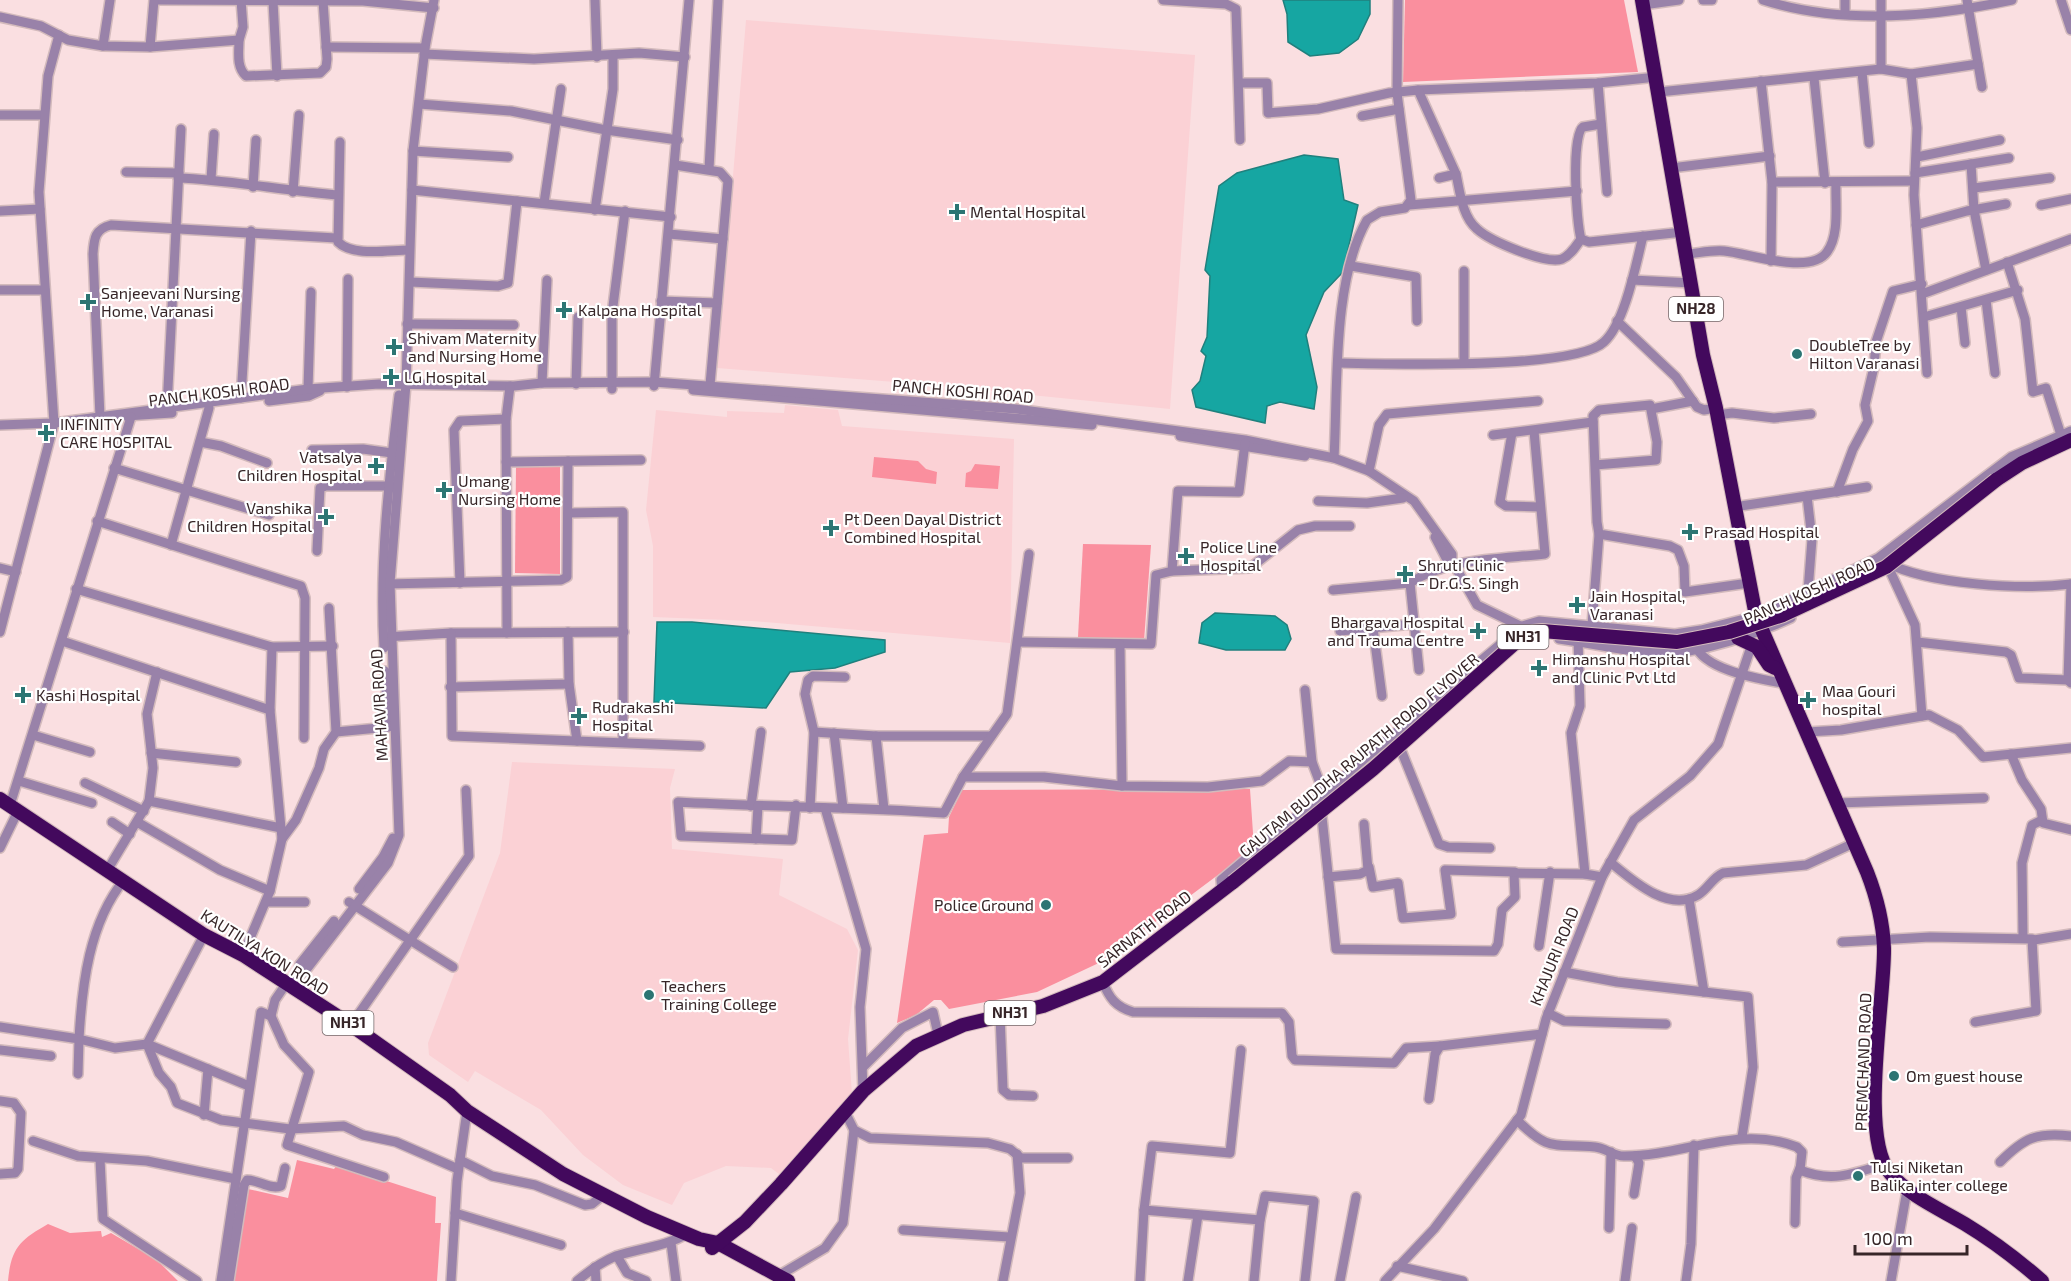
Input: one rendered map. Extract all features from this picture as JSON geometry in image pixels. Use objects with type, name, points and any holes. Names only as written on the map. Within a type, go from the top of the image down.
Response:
[{"type":"highway","name":"NH28","points":[[1642,2],[1657,77],[1703,356],[1717,411],[1756,616]]},
{"type":"highway","name":"GAUTAM BUDDHA RAJPATH ROAD FLYOVER","points":[[1220,891],[1373,769],[1515,643],[1533,632],[1555,631],[1677,642],[1729,632],[1783,615],[1886,567],[1996,480],[2066,438]]},
{"type":"highway","name":"PREMCHAND ROAD","points":[[1756,616],[1867,872],[1875,896],[1879,940],[1876,1121],[1881,1165]]},
{"type":"highway","points":[[1738,638],[1752,644],[1762,653],[1769,665],[1780,670]]},
{"type":"highway","name":"KAUTILYA KON ROAD","points":[[9,805],[204,935],[291,981],[450,1095],[467,1111],[563,1174],[779,1279]]},
{"type":"highway","name":"SARNATH ROAD","points":[[718,1249],[804,1156],[814,1149],[863,1090],[899,1059],[938,1034],[1000,1015],[1043,1006],[1103,982],[1220,891]]},
{"type":"highway","points":[[1881,1165],[1891,1184],[1906,1196],[1977,1239],[2033,1281]]},
{"type":"highway","points":[[1881,1165],[1909,1190],[2003,1248],[2042,1281]]},
{"type":"street","points":[[103,46],[110,0]]},
{"type":"street","points":[[150,47],[155,0],[363,1],[434,4],[425,51],[413,151],[410,282],[404,383],[393,486]]},
{"type":"street","points":[[595,0],[597,57]]},
{"type":"street","points":[[689,0],[654,385],[928,412],[1008,416],[1147,431],[1245,444],[1307,457],[1331,463],[1385,486],[1403,498],[1416,510],[1446,558],[1454,563]]},
{"type":"street","points":[[709,169],[718,0]]},
{"type":"street","points":[[1163,0],[1226,4],[1236,9],[1240,140]]},
{"type":"street","points":[[1398,0],[1397,93],[1411,189],[1409,205]]},
{"type":"street","points":[[1642,2],[1679,0]]},
{"type":"street","points":[[1703,0],[1712,0]]},
{"type":"street","points":[[1763,0],[1798,9],[1881,15],[2012,0]]},
{"type":"street","points":[[1816,0],[1816,11]]},
{"type":"street","points":[[1845,0],[1845,13]]},
{"type":"street","points":[[1881,0],[1881,69]]},
{"type":"street","points":[[2061,0],[2071,30]]},
{"type":"street","points":[[241,1],[243,27],[239,40],[241,71],[246,76],[320,73],[326,67],[323,1]]},
{"type":"street","points":[[273,1],[277,76]]},
{"type":"street","points":[[1968,5],[1982,87]]},
{"type":"street","points":[[0,17],[41,26],[59,35],[103,46],[150,47],[239,40]]},
{"type":"street","points":[[0,632],[54,423],[40,209],[48,76],[59,35]]},
{"type":"street","points":[[326,47],[534,59],[639,53],[685,57]]},
{"type":"street","points":[[595,210],[613,89],[613,56]]},
{"type":"street","points":[[1659,92],[1814,78],[1881,69],[1911,74],[1978,64]]},
{"type":"street","points":[[1862,72],[1869,143]]},
{"type":"street","points":[[1911,74],[1917,128],[1916,225],[1927,374]]},
{"type":"street","points":[[1239,83],[1267,83],[1268,113],[1318,109],[1418,90],[1598,83],[1657,77]]},
{"type":"street","points":[[1814,78],[1826,183]]},
{"type":"street","points":[[1761,81],[1772,182],[1771,261]]},
{"type":"street","points":[[1598,83],[1606,192]]},
{"type":"street","points":[[543,203],[561,89]]},
{"type":"street","points":[[1418,90],[1456,174],[1461,202],[1477,229],[1519,251],[1552,260],[1561,260],[1570,255],[1581,239],[1577,191],[1577,135],[1583,127],[1601,124]]},
{"type":"street","points":[[419,104],[511,111],[606,130],[678,140]]},
{"type":"street","points":[[1362,116],[1399,109]]},
{"type":"street","points":[[0,115],[44,115]]},
{"type":"street","points":[[293,192],[299,115]]},
{"type":"street","points":[[167,408],[181,129]]},
{"type":"street","points":[[212,179],[214,134]]},
{"type":"street","points":[[253,187],[256,140]]},
{"type":"street","points":[[1917,157],[2000,140]]},
{"type":"street","points":[[336,238],[340,142]]},
{"type":"street","points":[[413,151],[508,158]]},
{"type":"street","points":[[1671,168],[1770,156]]},
{"type":"street","points":[[1772,182],[1836,183],[1915,177],[2009,158]]},
{"type":"street","points":[[1971,164],[1974,210],[1986,270]]},
{"type":"street","points":[[675,165],[709,169],[725,175],[728,181],[710,385]]},
{"type":"street","points":[[126,172],[178,175],[293,192],[338,195]]},
{"type":"street","points":[[1439,178],[1456,174]]},
{"type":"street","points":[[1974,188],[2050,178]]},
{"type":"street","points":[[1687,254],[1716,250],[1771,261],[1811,261],[1826,254],[1834,228],[1836,183]]},
{"type":"street","points":[[412,190],[671,217]]},
{"type":"street","points":[[1334,458],[1339,328],[1351,266],[1367,219],[1380,212],[1409,205],[1577,191]]},
{"type":"street","points":[[2041,205],[2071,199]]},
{"type":"street","points":[[410,282],[498,286],[508,283],[516,201]]},
{"type":"street","points":[[1916,225],[2006,204]]},
{"type":"street","points":[[0,211],[40,209]]},
{"type":"street","points":[[507,633],[506,419],[512,386],[612,386],[612,314],[624,211]]},
{"type":"street","points":[[100,417],[94,239],[102,227],[111,225],[251,231],[336,238],[345,247],[362,250],[409,250]]},
{"type":"street","points":[[241,399],[251,231]]},
{"type":"street","points":[[1581,239],[1588,242],[1683,232]]},
{"type":"street","points":[[669,234],[723,239]]},
{"type":"street","points":[[1339,363],[1464,363],[1577,356],[1593,351],[1605,341],[1617,321],[1632,280],[1643,236]]},
{"type":"street","points":[[1837,492],[1853,449],[1868,421],[1865,405],[1874,367],[1876,342],[1893,291],[1922,289],[1986,270],[2071,239]]},
{"type":"street","points":[[2007,262],[2018,290],[2025,319],[2033,392],[2046,388],[2066,438]]},
{"type":"street","points":[[1351,266],[1416,276],[1417,321]]},
{"type":"street","points":[[1464,272],[1464,363]]},
{"type":"street","points":[[347,387],[348,279]]},
{"type":"street","points":[[542,383],[547,279]]},
{"type":"street","points":[[1632,280],[1692,283]]},
{"type":"street","points":[[0,290],[45,290]]},
{"type":"street","points":[[1924,317],[2018,290]]},
{"type":"street","points":[[308,389],[311,292]]},
{"type":"street","points":[[661,300],[717,303]]},
{"type":"street","points":[[1986,300],[1995,373]]},
{"type":"street","points":[[1961,307],[1965,343]]},
{"type":"street","points":[[576,384],[578,316]]},
{"type":"street","points":[[1617,321],[1676,377],[1692,401],[1704,410],[1774,418],[1811,414]]},
{"type":"street","points":[[407,324],[514,325]]},
{"type":"street","points":[[393,486],[392,453],[404,383]]},
{"type":"street","name":"PANCH KOSHI ROAD","points":[[0,425],[54,423],[308,389],[322,390],[404,383],[512,386],[542,383],[612,386],[710,385],[1016,409],[1334,458],[1369,471],[1414,501],[1452,554],[1454,563],[1477,605],[1540,636],[1652,652],[1683,652],[1763,631],[1893,569]]},
{"type":"street","name":"PANCH KOSHI ROAD","points":[[118,414],[131,417],[209,408],[309,396],[322,390]]},
{"type":"street","points":[[1369,471],[1379,425],[1387,414],[1538,401]]},
{"type":"street","points":[[1651,409],[1692,401]]},
{"type":"street","points":[[1592,625],[1599,534],[1595,465],[1593,422],[1595,412],[1650,405],[1657,442],[1656,460],[1595,465]]},
{"type":"street","points":[[171,545],[188,491],[209,408]]},
{"type":"street","points":[[0,848],[9,805],[19,781],[97,521],[131,417]]},
{"type":"street","points":[[460,583],[454,430],[460,421],[506,419]]},
{"type":"street","points":[[1493,435],[1593,422]]},
{"type":"street","points":[[1333,590],[1410,583],[1427,572],[1454,563],[1545,554],[1534,430]]},
{"type":"street","points":[[1878,558],[2011,457],[2066,438],[2071,431]]},
{"type":"street","points":[[1512,433],[1500,502],[1506,506],[1540,507]]},
{"type":"street","points":[[201,442],[221,446],[267,463]]},
{"type":"street","points":[[1172,571],[1178,491],[1239,492],[1245,444]]},
{"type":"street","points":[[1922,716],[1917,642],[1911,614],[1893,569],[2015,473],[2071,445]]},
{"type":"street","points":[[312,450],[363,449],[392,453]]},
{"type":"street","points":[[506,462],[641,460]]},
{"type":"street","points":[[386,584],[460,583],[567,577],[568,461]]},
{"type":"street","points":[[114,468],[269,515]]},
{"type":"street","points":[[317,550],[320,488],[393,486]]},
{"type":"street","name":"MAHAVIR ROAD","points":[[249,1086],[261,1012],[271,1016],[275,1000],[291,981],[300,964],[375,873],[390,845],[395,827],[386,584],[393,486]]},
{"type":"street","points":[[1734,507],[1868,487]]},
{"type":"street","points":[[1807,496],[1812,539],[1808,591]]},
{"type":"street","points":[[1318,501],[1367,503],[1403,498]]},
{"type":"street","points":[[568,513],[623,512],[623,742]]},
{"type":"street","points":[[97,521],[301,586],[305,598],[304,738]]},
{"type":"street","points":[[1018,642],[1151,644],[1156,575],[1172,571],[1250,568],[1298,530],[1315,526],[1350,526]]},
{"type":"street","points":[[1599,534],[1670,546],[1678,550],[1684,566],[1685,592],[1749,583]]},
{"type":"street","points":[[796,805],[792,840],[681,836],[678,802],[754,806],[796,805],[810,808],[944,813],[963,777],[1007,714],[1029,554]]},
{"type":"street","name":"PANCH KOSHI ROAD","points":[[1522,626],[1539,621],[1675,634],[1692,632],[1756,616],[1878,558],[1893,569],[1956,581],[2050,587],[2071,584]]},
{"type":"street","points":[[0,568],[16,572]]},
{"type":"street","points":[[1410,583],[1419,670]]},
{"type":"street","points":[[1917,642],[2007,652],[2011,655],[2019,678],[2070,681],[2071,584]]},
{"type":"street","points":[[76,590],[272,647],[333,646]]},
{"type":"street","points":[[282,839],[296,820],[319,768],[324,749],[336,732],[333,646],[329,608]]},
{"type":"street","points":[[1340,631],[1413,624]]},
{"type":"street","points":[[1581,624],[1578,641],[1580,706],[1571,733],[1585,874]]},
{"type":"street","points":[[1522,626],[1221,880],[1220,891],[1229,891],[1322,817],[1527,640],[1540,636]]},
{"type":"street","points":[[1373,628],[1382,696]]},
{"type":"street","points":[[568,632],[569,684],[577,741]]},
{"type":"street","points":[[387,637],[451,633],[624,632]]},
{"type":"street","points":[[1692,632],[1696,649],[1711,662],[1740,674],[1786,684]]},
{"type":"street","points":[[451,633],[452,736],[700,746]]},
{"type":"street","points":[[62,641],[270,710]]},
{"type":"street","name":"KHAJURI ROAD","points":[[1385,1281],[1434,1228],[1521,1115],[1548,1013],[1602,877],[1634,820],[1690,776],[1718,744],[1752,644]]},
{"type":"street","points":[[1120,645],[1122,786]]},
{"type":"street","points":[[243,955],[270,891],[282,839],[270,710],[272,647]]},
{"type":"street","points":[[108,869],[149,801],[153,768],[147,714],[157,672]]},
{"type":"street","points":[[810,808],[814,732],[806,706],[808,680],[817,675],[845,677]]},
{"type":"street","points":[[450,687],[569,684]]},
{"type":"street","points":[[1305,690],[1312,762],[1324,794],[1322,817],[1336,949],[1490,952],[1498,948],[1504,907],[1515,898],[1515,872]]},
{"type":"street","points":[[1807,732],[1841,730],[1929,715],[1958,730],[1982,756],[2071,748]]},
{"type":"street","points":[[336,732],[390,722]]},
{"type":"street","points":[[756,839],[754,806],[761,732]]},
{"type":"street","points":[[814,732],[876,736],[991,736]]},
{"type":"street","points":[[834,733],[843,808]]},
{"type":"street","points":[[33,735],[90,752]]},
{"type":"street","points":[[876,736],[884,809]]},
{"type":"street","points":[[1401,750],[1439,844],[1448,848],[1490,848]]},
{"type":"street","points":[[151,753],[236,762]]},
{"type":"street","points":[[2011,754],[2022,780],[2041,809],[2042,820],[2045,824],[2071,830]]},
{"type":"street","points":[[963,777],[1044,777],[1122,786],[1208,787],[1262,782],[1288,761],[1312,762]]},
{"type":"street","points":[[19,781],[92,803]]},
{"type":"street","points":[[85,783],[144,811]]},
{"type":"street","points":[[351,1025],[469,856],[466,790]]},
{"type":"street","points":[[1837,803],[1984,798]]},
{"type":"street","points":[[149,801],[281,828]]},
{"type":"street","points":[[825,808],[866,949],[860,1007],[863,1090]]},
{"type":"street","points":[[2023,938],[2023,855],[2032,825],[2042,820]]},
{"type":"street","points":[[112,822],[130,834]]},
{"type":"street","points":[[137,822],[220,870],[270,891]]},
{"type":"street","points":[[1364,824],[1373,887],[1398,883],[1403,918],[1451,914],[1445,870],[1550,872],[1602,877]]},
{"type":"street","points":[[1610,862],[1654,893],[1673,900],[1689,899],[1698,895],[1723,873],[1806,865],[1854,843]]},
{"type":"street","points":[[1328,877],[1364,873],[1369,867]]},
{"type":"street","points":[[1539,946],[1550,872]]},
{"type":"street","points":[[78,1074],[86,974],[102,920],[115,892],[124,880]]},
{"type":"street","points":[[1689,899],[1704,992]]},
{"type":"street","points":[[266,902],[306,902]]},
{"type":"street","points":[[352,903],[453,967]]},
{"type":"street","points":[[1842,942],[2023,938],[2034,940],[2071,934]]},
{"type":"street","points":[[147,1044],[204,935]]},
{"type":"street","points":[[1976,1022],[2036,1011],[2034,940]]},
{"type":"street","points":[[1564,972],[1617,982],[1746,996],[1750,999],[1753,1067],[1743,1137]]},
{"type":"street","points":[[1103,982],[1108,995],[1121,1008],[1133,1012],[1282,1013],[1289,1022],[1292,1056],[1296,1060],[1394,1063],[1406,1048],[1542,1034]]},
{"type":"street","points":[[863,1067],[902,1029],[933,1012],[938,1034]]},
{"type":"street","points":[[1548,1013],[1564,1021],[1666,1024]]},
{"type":"street","points":[[1000,1015],[1003,1090],[1009,1095],[1033,1096]]},
{"type":"street","points":[[271,1016],[284,1045],[309,1072],[286,1145],[384,1177]]},
{"type":"street","points":[[0,1027],[79,1039],[115,1048],[147,1044],[249,1086],[221,1281]]},
{"type":"street","points":[[147,1044],[159,1073],[171,1087],[177,1103],[204,1115],[290,1129],[344,1126],[363,1135],[396,1142],[492,1176],[535,1185],[581,1204],[592,1204],[603,1195]]},
{"type":"street","points":[[1430,1099],[1435,1054],[1440,1046]]},
{"type":"street","points":[[0,1050],[51,1056]]},
{"type":"street","points":[[1140,1281],[1144,1210],[1152,1146],[1230,1153],[1242,1050]]},
{"type":"street","points":[[204,1115],[208,1069]]},
{"type":"street","points":[[0,1101],[14,1103],[21,1113],[18,1169],[15,1173],[0,1174]]},
{"type":"street","points":[[451,1281],[459,1164],[467,1111]]},
{"type":"street","points":[[844,1112],[854,1130],[870,1138],[988,1143],[1010,1149],[1021,1158],[1068,1158]]},
{"type":"street","points":[[1517,1120],[1535,1138],[1547,1145],[1594,1147],[1621,1156],[1635,1156],[1743,1137],[1800,1148],[1795,1223]]},
{"type":"street","points":[[779,1279],[825,1248],[843,1223],[854,1130]]},
{"type":"street","points":[[2000,1162],[2015,1147],[2031,1137],[2071,1136]]},
{"type":"street","points":[[33,1141],[78,1156],[147,1161],[236,1179]]},
{"type":"street","points":[[1686,1281],[1691,1244],[1694,1145]]},
{"type":"street","points":[[1609,1228],[1611,1152]]},
{"type":"street","points":[[1003,1281],[1009,1238],[1020,1193],[1017,1154]]},
{"type":"street","points":[[1634,1194],[1639,1163],[1635,1156]]},
{"type":"street","points":[[100,1159],[103,1219],[197,1281]]},
{"type":"street","points":[[1800,1168],[1823,1177],[1834,1178],[1881,1165]]},
{"type":"street","points":[[229,1281],[244,1185],[247,1180],[252,1180],[276,1188],[281,1186],[285,1168]]},
{"type":"street","points":[[1254,1281],[1260,1220],[1265,1196],[1314,1201],[1305,1281]]},
{"type":"street","points":[[1891,1281],[1906,1196]]},
{"type":"street","points":[[1340,1281],[1356,1197]]},
{"type":"street","points":[[1144,1210],[1260,1220]]},
{"type":"street","points":[[455,1213],[561,1245]]},
{"type":"street","points":[[1188,1281],[1198,1215]]},
{"type":"street","points":[[1625,1281],[1632,1228]]},
{"type":"street","points":[[903,1230],[1009,1238]]},
{"type":"street","points":[[577,1281],[595,1267],[617,1256],[693,1237]]},
{"type":"street","points":[[671,1243],[676,1281]]},
{"type":"street","points":[[617,1256],[627,1273],[646,1281]]},
{"type":"street","points":[[1397,1266],[1463,1281]]},
{"type":"street","points":[[595,1267],[597,1281]]},
{"type":"shaded area","points":[[1405,0],[1624,0],[1638,72],[1403,82]]},
{"type":"shaded area","name":"Mental Hospital","points":[[746,20],[1195,55],[1170,409],[933,385],[717,368]]},
{"type":"shaded area","name":"Pt Deen Dayal District Combined Hospital","points":[[785,405],[838,410],[842,426],[1014,439],[1010,643],[752,621],[653,617],[653,546],[646,510],[656,410],[727,417],[727,411],[784,413]]},
{"type":"shaded area","points":[[874,457],[918,461],[926,469],[937,472],[936,484],[872,477]]},
{"type":"shaded area","points":[[975,464],[1000,466],[998,489],[965,487],[966,473],[971,471]]},
{"type":"shaded area","points":[[516,466],[560,466],[560,574],[515,573]]},
{"type":"shaded area","points":[[1083,544],[1151,545],[1144,641],[1078,637]]},
{"type":"shaded area","name":"Teachers Training College","points":[[512,762],[675,769],[670,788],[672,849],[783,859],[779,895],[847,929],[858,950],[848,1039],[852,1094],[779,1174],[771,1168],[726,1166],[684,1183],[672,1205],[623,1185],[583,1155],[541,1110],[475,1071],[468,1082],[429,1055],[428,1043],[500,853]]},
{"type":"shaded area","name":"Police Ground","points":[[1250,789],[1254,848],[1103,961],[1037,992],[949,1009],[941,1000],[934,1000],[916,1015],[897,1023],[924,835],[948,833],[949,817],[962,790]]},
{"type":"shaded area","points":[[297,1160],[334,1169],[337,1165],[436,1197],[435,1223],[441,1223],[437,1281],[233,1281],[248,1189],[288,1198]]},
{"type":"shaded area","points":[[48,1224],[70,1233],[101,1231],[102,1237],[111,1233],[157,1260],[178,1281],[8,1281],[12,1260],[19,1246],[30,1235]]},
{"type":"water","points":[[1283,0],[1370,0],[1370,14],[1358,39],[1339,53],[1310,56],[1288,42],[1287,14]]},
{"type":"water","points":[[1304,155],[1338,159],[1344,200],[1358,205],[1343,272],[1324,292],[1306,335],[1317,387],[1314,409],[1280,402],[1267,406],[1265,423],[1196,407],[1192,390],[1200,381],[1206,356],[1201,351],[1207,337],[1210,276],[1205,270],[1219,186],[1237,173]]},
{"type":"water","points":[[1215,613],[1275,616],[1287,625],[1291,639],[1285,650],[1226,650],[1199,643],[1202,623]]},
{"type":"water","points":[[657,622],[692,622],[885,640],[885,652],[835,668],[790,672],[766,708],[654,702]]},
{"type":"place","name":"Mental Hospital","points":[[957,212]]},
{"type":"place","name":"Sanjeevani Nursing Home, Varanasi","points":[[88,302]]},
{"type":"place","name":"Kalpana Hospital","points":[[564,310]]},
{"type":"place","name":"Shivam Maternity and Nursing Home","points":[[394,347]]},
{"type":"place","name":"DoubleTree by Hilton Varanasi","points":[[1797,354]]},
{"type":"place","name":"LG Hospital","points":[[391,377]]},
{"type":"place","name":"INFINITY CARE HOSPITAL","points":[[46,433]]},
{"type":"place","name":"Vatsalya Children Hospital","points":[[376,466]]},
{"type":"place","name":"Umang Nursing Home","points":[[444,490]]},
{"type":"place","name":"Vanshika Children Hospital","points":[[326,517]]},
{"type":"place","name":"Pt Deen Dayal District Combined Hospital","points":[[831,528]]},
{"type":"place","name":"Prasad Hospital","points":[[1690,532]]},
{"type":"place","name":"Police Line Hospital","points":[[1186,556]]},
{"type":"place","name":"Shruti Clinic - Dr.G.S. Singh","points":[[1405,574]]},
{"type":"place","name":"Jain Hospital, Varanasi","points":[[1577,605]]},
{"type":"place","name":"Bhargava Hospital and Trauma Centre","points":[[1478,631]]},
{"type":"place","name":"Himanshu Hospital and Clinic Pvt Ltd","points":[[1539,668]]},
{"type":"place","name":"Kashi Hospital","points":[[23,695]]},
{"type":"place","name":"Maa Gouri hospital","points":[[1808,700]]},
{"type":"place","name":"Rudrakashi Hospital","points":[[579,716]]},
{"type":"place","name":"Police Ground","points":[[1046,905]]},
{"type":"place","name":"Teachers Training College","points":[[649,995]]},
{"type":"place","name":"Om guest house","points":[[1894,1076]]},
{"type":"place","name":"Tulsi Niketan Balika inter college","points":[[1858,1176]]}]
